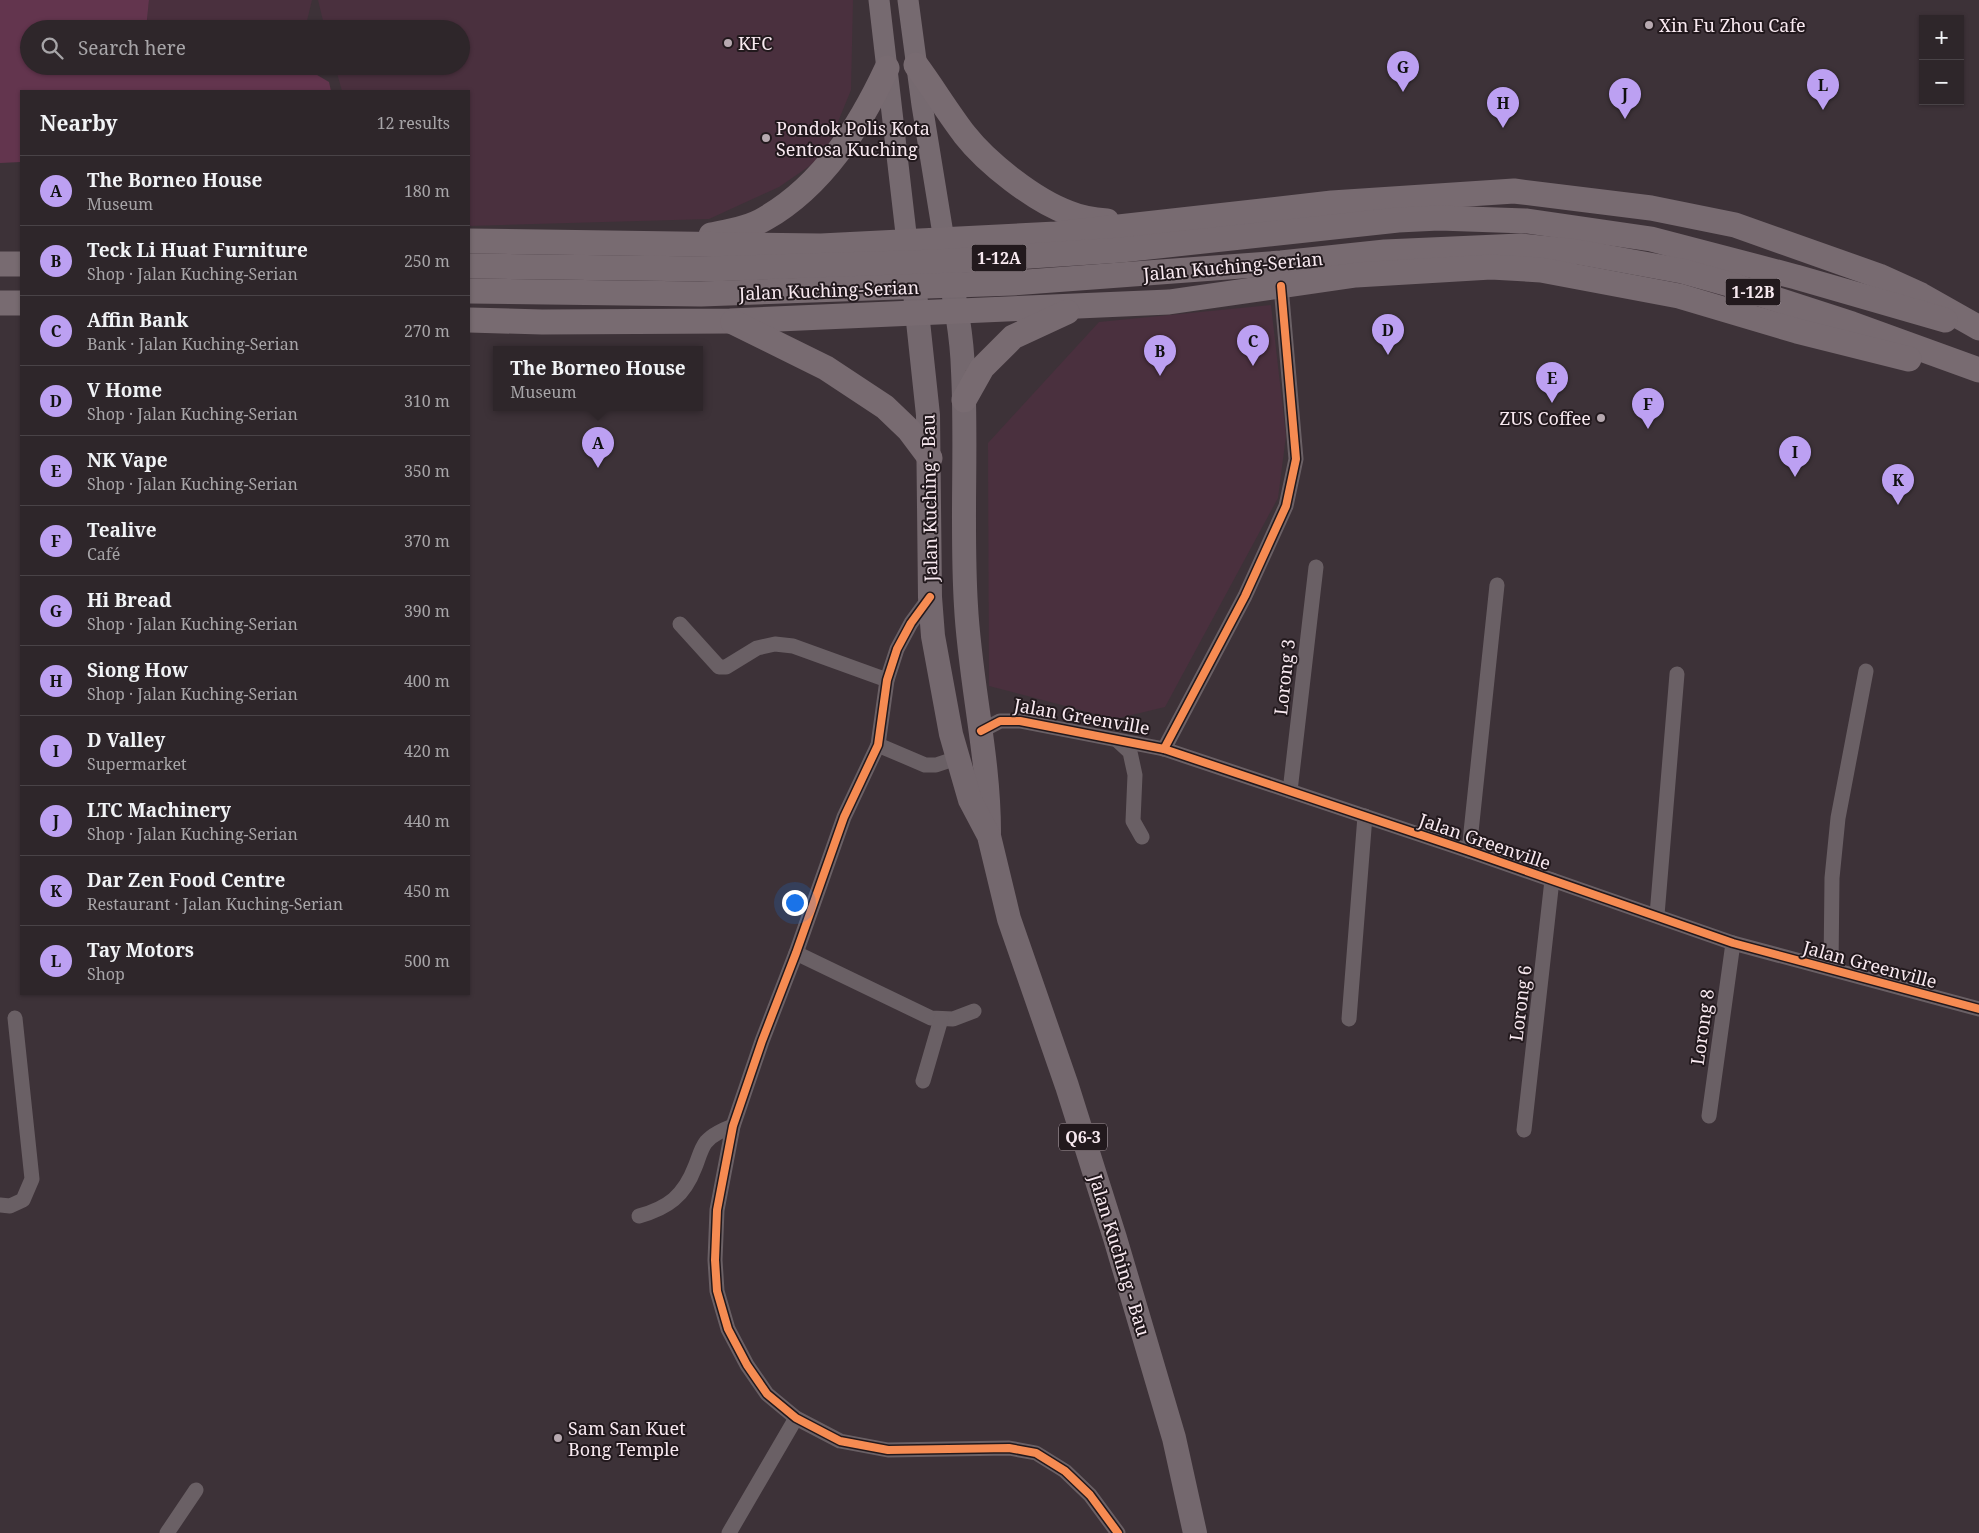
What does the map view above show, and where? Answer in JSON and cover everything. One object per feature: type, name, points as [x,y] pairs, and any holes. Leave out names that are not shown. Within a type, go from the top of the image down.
[{"type":"highway","points":[[916,65],[964,134],[982,154],[1007,176],[1038,197],[1068,213],[1096,220],[1141,225]]},
{"type":"highway","points":[[677,244],[745,227],[765,219],[790,202],[834,160],[874,96],[887,68]]},
{"type":"highway","points":[[470,241],[821,246],[907,242],[1056,234],[1332,203],[1514,190],[1651,208],[1735,225],[1879,276],[1921,294],[1979,329]]},
{"type":"highway","name":"Jalan Kuching-Serian","points":[[470,266],[706,269],[901,263],[1121,250],[1398,220],[1439,218],[1527,221],[1651,239],[1796,277],[1979,329]]},
{"type":"highway","name":"Jalan Kuching-Serian","points":[[470,291],[701,294],[1013,283],[1172,272],[1385,252],[1520,246],[1578,252],[1682,271],[1732,285],[1852,324],[1976,370]]},
{"type":"highway","points":[[0,264],[20,264]]},
{"type":"highway","points":[[470,320],[542,322],[730,321],[1169,302],[1356,275],[1491,267],[1541,270],[1679,296],[1797,331],[1906,359],[1976,370]]},
{"type":"highway","points":[[0,304],[20,303]]},
{"type":"highway","points":[[964,400],[982,368],[1013,337],[1081,306]]},
{"type":"highway","points":[[730,321],[826,368],[886,407],[909,430],[930,458]]},
{"type":"main road","points":[[879,0],[907,242]]},
{"type":"main road","points":[[908,0],[916,65],[944,240]]},
{"type":"main road","name":"Jalan Kuching - Bau","points":[[944,240],[957,311],[963,370],[964,579],[969,645],[989,795],[989,836],[1009,919],[1067,1086],[1151,1354],[1174,1438],[1195,1533]]},
{"type":"main road","name":"Jalan Kuching - Bau","points":[[907,242],[918,313],[928,415],[930,458],[930,598],[935,645],[957,758],[970,800],[989,836]]},
{"type":"street","points":[[1164,749],[1245,596],[1286,506],[1296,459],[1281,286]]},
{"type":"street","name":"Lorong 3","points":[[1290,791],[1316,567]]},
{"type":"street","points":[[1469,850],[1497,585]]},
{"type":"street","points":[[930,598],[911,623],[897,649],[887,680],[878,744],[844,817],[733,1126],[717,1210],[715,1260],[717,1290],[728,1329],[746,1365],[767,1394],[796,1418],[840,1441],[888,1450],[982,1447],[1009,1448],[1036,1453],[1065,1471],[1090,1495],[1118,1533]]},
{"type":"street","points":[[680,624],[719,668],[726,667],[757,648],[775,644],[792,646],[887,680]]},
{"type":"street","points":[[1831,968],[1832,878],[1838,818],[1866,671]]},
{"type":"street","points":[[1656,915],[1677,674]]},
{"type":"street","name":"Jalan Greenville","points":[[981,731],[1000,721],[1020,721],[1164,749],[1469,850],[1733,943],[1979,1009]]},
{"type":"street","points":[[1117,740],[1130,752],[1135,775],[1133,821],[1142,837]]},
{"type":"street","points":[[878,744],[925,765],[936,765],[957,758]]},
{"type":"street","points":[[1348,1019],[1365,816]]},
{"type":"street","name":"Lorong 6","points":[[1524,1130],[1552,880]]},
{"type":"street","name":"Lorong 8","points":[[1709,1116],[1733,943]]},
{"type":"street","points":[[796,953],[931,1018],[953,1019],[974,1011]]},
{"type":"street","points":[[0,1205],[10,1206],[23,1200],[32,1179],[15,1018]]},
{"type":"street","points":[[923,1081],[941,1019]]},
{"type":"street","points":[[638,1216],[655,1212],[678,1197],[689,1182],[704,1143],[714,1134],[733,1126]]},
{"type":"street","points":[[729,1533],[796,1418]]},
{"type":"street","points":[[167,1533],[196,1490]]},
{"type":"shaded area","points":[[0,0],[149,0],[147,20],[20,20],[20,75],[317,75],[329,82],[331,90],[20,90],[20,162],[0,163]]},
{"type":"shaded area","points":[[149,0],[312,0],[307,20],[147,20]]},
{"type":"shaded area","points":[[318,0],[853,0],[851,90],[824,156],[779,187],[709,219],[470,226],[470,90],[342,90],[338,75],[470,75],[470,20],[323,20]]},
{"type":"shaded area","points":[[1271,305],[1286,436],[1278,498],[1165,707],[1115,719],[989,686],[988,443],[1099,322]]},
{"type":"cycle path","points":[[1164,749],[1245,596],[1286,506],[1296,459],[1281,286]]},
{"type":"cycle path","points":[[930,597],[911,623],[897,649],[887,680],[878,745],[844,817],[733,1126],[717,1210],[715,1260],[717,1291],[728,1329],[747,1365],[767,1394],[796,1418],[840,1441],[888,1450],[1009,1448],[1036,1453],[1065,1471],[1090,1495],[1118,1533]]},
{"type":"cycle path","points":[[981,731],[1000,721],[1020,721],[1164,749],[1469,851],[1733,943],[1979,1009]]},
{"type":"place","name":"Xin Fu Zhou Cafe","points":[[1649,25]]},
{"type":"place","name":"KFC","points":[[728,43]]},
{"type":"place","name":"Hi Bread","points":[[1403,92]]},
{"type":"place","name":"Tay Motors","points":[[1823,110]]},
{"type":"place","name":"LTC Machinery","points":[[1625,119]]},
{"type":"place","name":"Siong How","points":[[1503,128]]},
{"type":"place","name":"Pondok Polis Kota Sentosa Kuching","points":[[766,138]]},
{"type":"place","name":"V Home","points":[[1388,355]]},
{"type":"place","name":"Affin Bank","points":[[1253,366]]},
{"type":"place","name":"Teck Li Huat Furniture","points":[[1160,376]]},
{"type":"place","name":"NK Vape","points":[[1552,403]]},
{"type":"place","name":"ZUS Coffee","points":[[1601,418]]},
{"type":"place","name":"Tealive","points":[[1648,429]]},
{"type":"place","name":"The Borneo House","points":[[598,468]]},
{"type":"place","name":"D Valley","points":[[1795,477]]},
{"type":"place","name":"Dar Zen Food Centre","points":[[1898,505]]},
{"type":"place","name":"Sam San Kuet Bong Temple","points":[[558,1438]]}]
